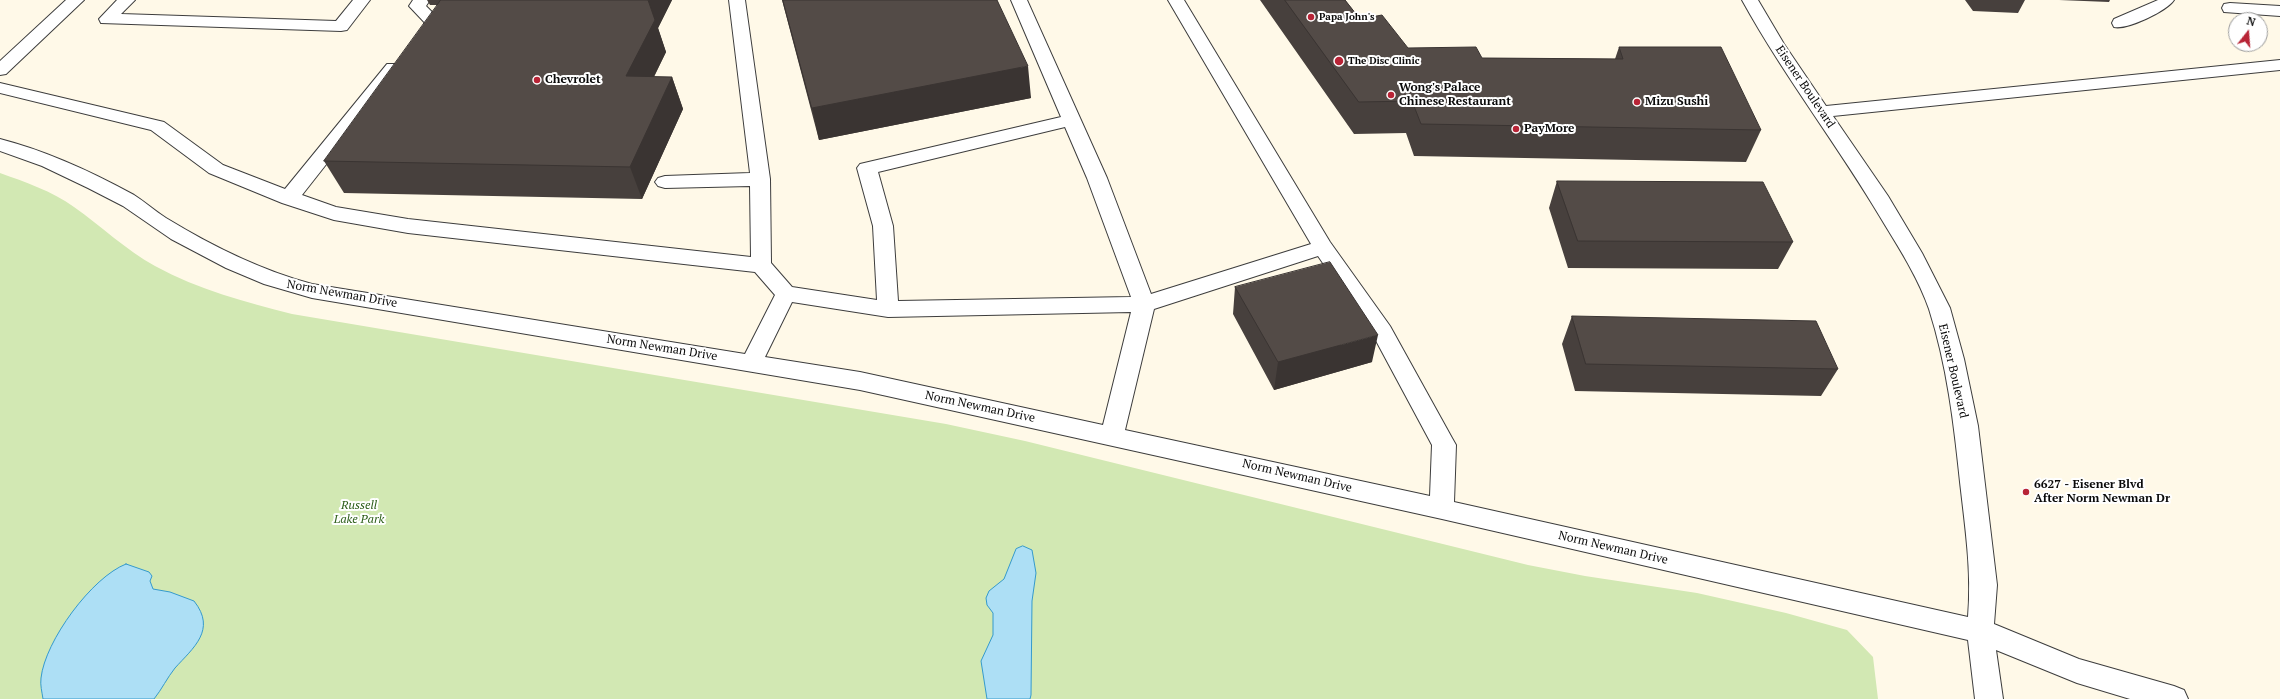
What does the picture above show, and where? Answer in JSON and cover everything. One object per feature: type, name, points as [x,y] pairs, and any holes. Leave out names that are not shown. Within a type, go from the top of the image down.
[{"type":"street","points":[[0,70],[76,0]]},
{"type":"street","points":[[127,0],[107,19],[341,26],[362,0]]},
{"type":"street","points":[[422,0],[417,6],[432,21]]},
{"type":"street","points":[[737,0],[760,179],[760,265]]},
{"type":"street","points":[[1019,0],[1097,178],[1144,304],[1112,435]]},
{"type":"street","points":[[1176,0],[1323,247],[1382,332],[1444,444],[1442,509]]},
{"type":"street","name":"Eisener Boulevard","points":[[1750,0],[1775,44],[1890,215],[1912,253],[1939,308],[1953,360],[1966,426],[1984,585],[1980,631],[1989,699]]},
{"type":"street","points":[[2120,23],[2163,4],[2166,0]]},
{"type":"street","points":[[2230,8],[2280,11]]},
{"type":"street","points":[[288,198],[403,57]]},
{"type":"street","points":[[1822,112],[2280,65]]},
{"type":"street","points":[[0,88],[157,126],[216,169],[288,198],[334,213],[408,226],[760,265],[786,294],[888,309],[1144,304],[1239,272],[1323,247]]},
{"type":"street","points":[[888,309],[884,226],[867,168],[1071,120]]},
{"type":"street","name":"Norm Newman Drive","points":[[0,145],[77,174],[127,200],[158,222],[216,256],[262,277],[286,285],[312,291],[860,381],[1112,435],[1980,631],[2077,671],[2174,699]]},
{"type":"street","points":[[665,182],[760,179]]},
{"type":"street","points":[[751,363],[786,294]]},
{"type":"green space","name":"Russell Lake Park","points":[[0,173],[38,187],[66,201],[144,260],[188,282],[205,289],[257,305],[292,314],[946,424],[1025,441],[1528,565],[1585,576],[1697,593],[1786,613],[1847,630],[1873,657],[1878,699],[0,699]]},
{"type":"water","points":[[1023,546],[1032,550],[1036,573],[1032,601],[1031,695],[1030,699],[987,699],[981,661],[993,635],[993,613],[987,605],[986,598],[989,591],[1004,579],[1016,549]]},
{"type":"water","points":[[126,564],[149,572],[152,576],[150,581],[153,589],[170,592],[194,601],[201,611],[203,621],[203,630],[200,638],[195,646],[175,668],[154,699],[43,699],[41,681],[44,663],[51,646],[61,629],[72,612],[99,582],[113,571]]},
{"type":"building","name":"Chevrolet","points":[[441,0],[648,0],[655,20],[626,76],[672,77],[630,167],[324,161]]},
{"type":"building","points":[[783,0],[997,0],[1028,66],[812,108]]},
{"type":"building","points":[[1285,0],[1345,0],[1360,19],[1382,15],[1408,48],[1476,47],[1482,58],[1623,59],[1619,47],[1721,47],[1761,130],[1421,124],[1412,101],[1359,102]]},
{"type":"building","points":[[1557,181],[1763,182],[1793,242],[1578,241]]},
{"type":"building","points":[[1330,262],[1378,335],[1278,362],[1235,287]]},
{"type":"building","points":[[1572,316],[1816,321],[1838,369],[1586,364]]},
{"type":"place","name":"Papa John's","points":[[1311,17]]},
{"type":"place","name":"The Disc Clinic","points":[[1339,61]]},
{"type":"place","name":"Chevrolet","points":[[537,80]]},
{"type":"place","name":"Wong's Palace Chinese Restaurant","points":[[1391,95]]},
{"type":"place","name":"Mizu Sushi","points":[[1637,102]]},
{"type":"place","name":"PayMore","points":[[1516,129]]},
{"type":"place","name":"6627 - Eisener Blvd After Norm Newman Dr","points":[[2026,492]]}]
